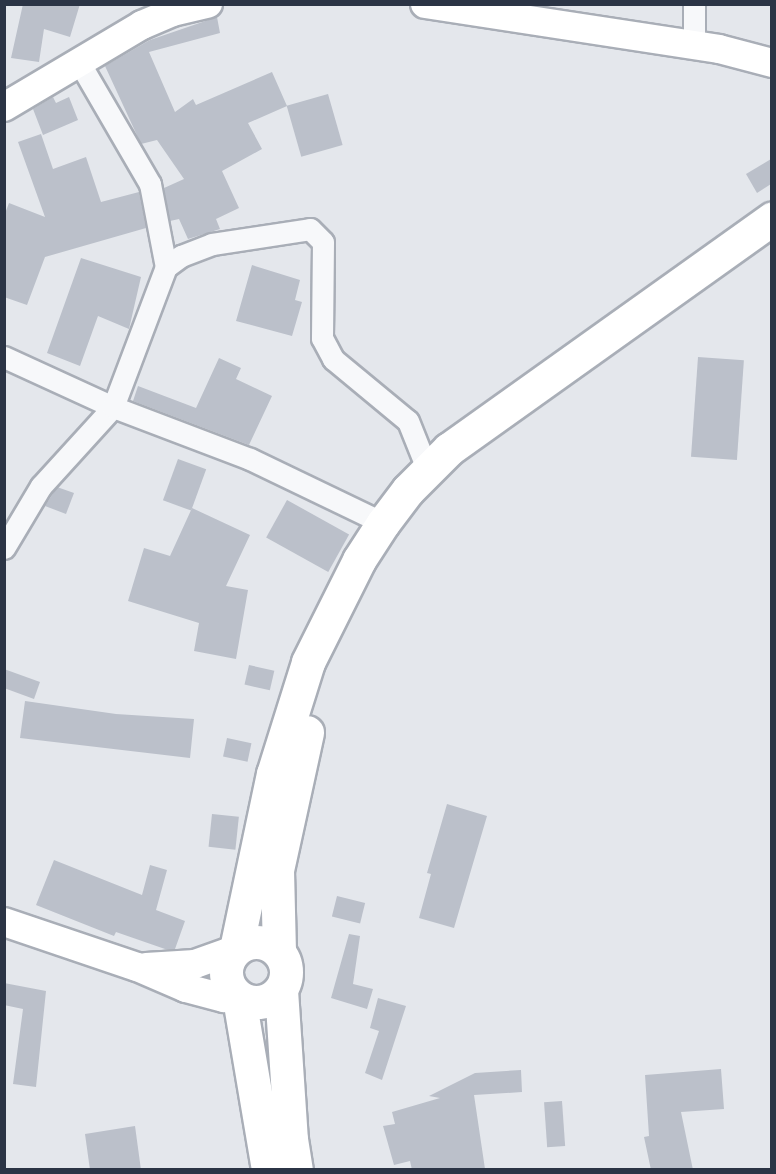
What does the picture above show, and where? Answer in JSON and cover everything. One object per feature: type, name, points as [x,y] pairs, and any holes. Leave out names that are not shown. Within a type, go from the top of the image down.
[{"type":"main road","points":[[268,1170],[237,996],[227,982],[226,968],[235,949],[273,774],[308,662],[359,560],[383,524],[449,449],[771,219]]},
{"type":"main road","points":[[297,1170],[291,1138],[281,990],[286,967],[279,952],[277,870],[309,726],[353,612],[392,546],[431,496],[462,465],[771,246]]},
{"type":"main road","points":[[235,949],[260,942],[279,952]]},
{"type":"main road","points":[[237,996],[266,1001],[281,990]]},
{"type":"street","points":[[4,107],[156,12],[208,4]]},
{"type":"street","points":[[425,4],[539,13],[771,63]]},
{"type":"street","points":[[694,4],[694,45]]},
{"type":"street","points":[[4,548],[41,486],[112,407],[166,267],[150,184],[79,62]]},
{"type":"street","points":[[166,267],[181,256],[212,244],[310,229],[323,242],[322,338],[333,359],[408,421],[428,471]]},
{"type":"street","points":[[4,357],[112,407],[250,459],[383,524]]},
{"type":"street","points":[[4,922],[137,967],[205,994],[224,998],[237,996]]},
{"type":"street","points":[[137,967],[165,968],[195,963],[235,949]]},
{"type":"building","points":[[23,4],[80,4],[70,37],[44,29],[39,62],[11,58]]},
{"type":"building","points":[[217,17],[220,33],[149,52],[175,112],[193,99],[196,105],[272,72],[287,106],[248,123],[262,149],[222,171],[239,208],[216,219],[220,229],[188,239],[179,219],[170,221],[164,188],[184,179],[157,140],[141,144],[105,66],[150,40]]},
{"type":"building","points":[[328,94],[343,145],[301,157],[287,106]]},
{"type":"building","points":[[53,97],[56,103],[69,97],[78,120],[43,135],[33,109]]},
{"type":"building","points":[[41,134],[53,169],[86,157],[101,202],[139,192],[146,228],[45,257],[27,305],[4,297],[4,216],[9,203],[45,217],[18,142]]},
{"type":"building","points":[[771,159],[771,184],[757,193],[746,174]]},
{"type":"building","points":[[81,258],[141,277],[129,329],[98,316],[80,366],[47,353]]},
{"type":"building","points":[[252,265],[300,280],[295,300],[302,302],[292,336],[236,321]]},
{"type":"building","points":[[698,357],[744,360],[737,460],[691,457]]},
{"type":"building","points":[[219,358],[241,368],[236,379],[272,396],[249,445],[133,401],[138,386],[196,408]]},
{"type":"building","points":[[178,459],[206,469],[191,511],[163,500]]},
{"type":"building","points":[[57,487],[74,493],[66,514],[45,506]]},
{"type":"building","points":[[287,500],[349,534],[328,572],[266,538]]},
{"type":"building","points":[[192,508],[250,535],[226,586],[248,590],[236,659],[194,651],[199,623],[128,601],[144,548],[170,556]]},
{"type":"building","points":[[249,665],[274,671],[270,690],[245,684]]},
{"type":"building","points":[[4,669],[40,682],[34,699],[4,688]]},
{"type":"building","points":[[25,701],[116,714],[194,719],[190,758],[20,738]]},
{"type":"building","points":[[227,738],[251,743],[248,762],[223,757]]},
{"type":"building","points":[[447,804],[487,816],[454,928],[419,918],[431,874],[427,873]]},
{"type":"building","points":[[212,814],[239,817],[235,850],[209,847]]},
{"type":"building","points":[[54,860],[142,895],[150,865],[167,870],[156,910],[185,921],[175,949],[165,949],[116,932],[114,936],[36,905]]},
{"type":"building","points":[[337,896],[365,903],[360,923],[332,916]]},
{"type":"building","points":[[349,934],[360,936],[353,984],[373,989],[367,1009],[331,998]]},
{"type":"building","points":[[4,983],[46,991],[36,1087],[13,1084],[23,1009],[4,1005]]},
{"type":"building","points":[[378,998],[406,1006],[382,1080],[365,1073],[379,1031],[370,1028]]},
{"type":"building","points":[[721,1069],[724,1109],[681,1112],[693,1170],[651,1170],[644,1137],[649,1136],[645,1075]]},
{"type":"building","points":[[521,1070],[522,1092],[474,1095],[485,1169],[412,1170],[410,1161],[394,1165],[383,1126],[395,1124],[392,1112],[440,1098],[429,1096],[475,1073]]},
{"type":"building","points":[[562,1101],[565,1146],[547,1147],[544,1102]]},
{"type":"building","points":[[135,1126],[141,1170],[90,1170],[85,1134]]}]
